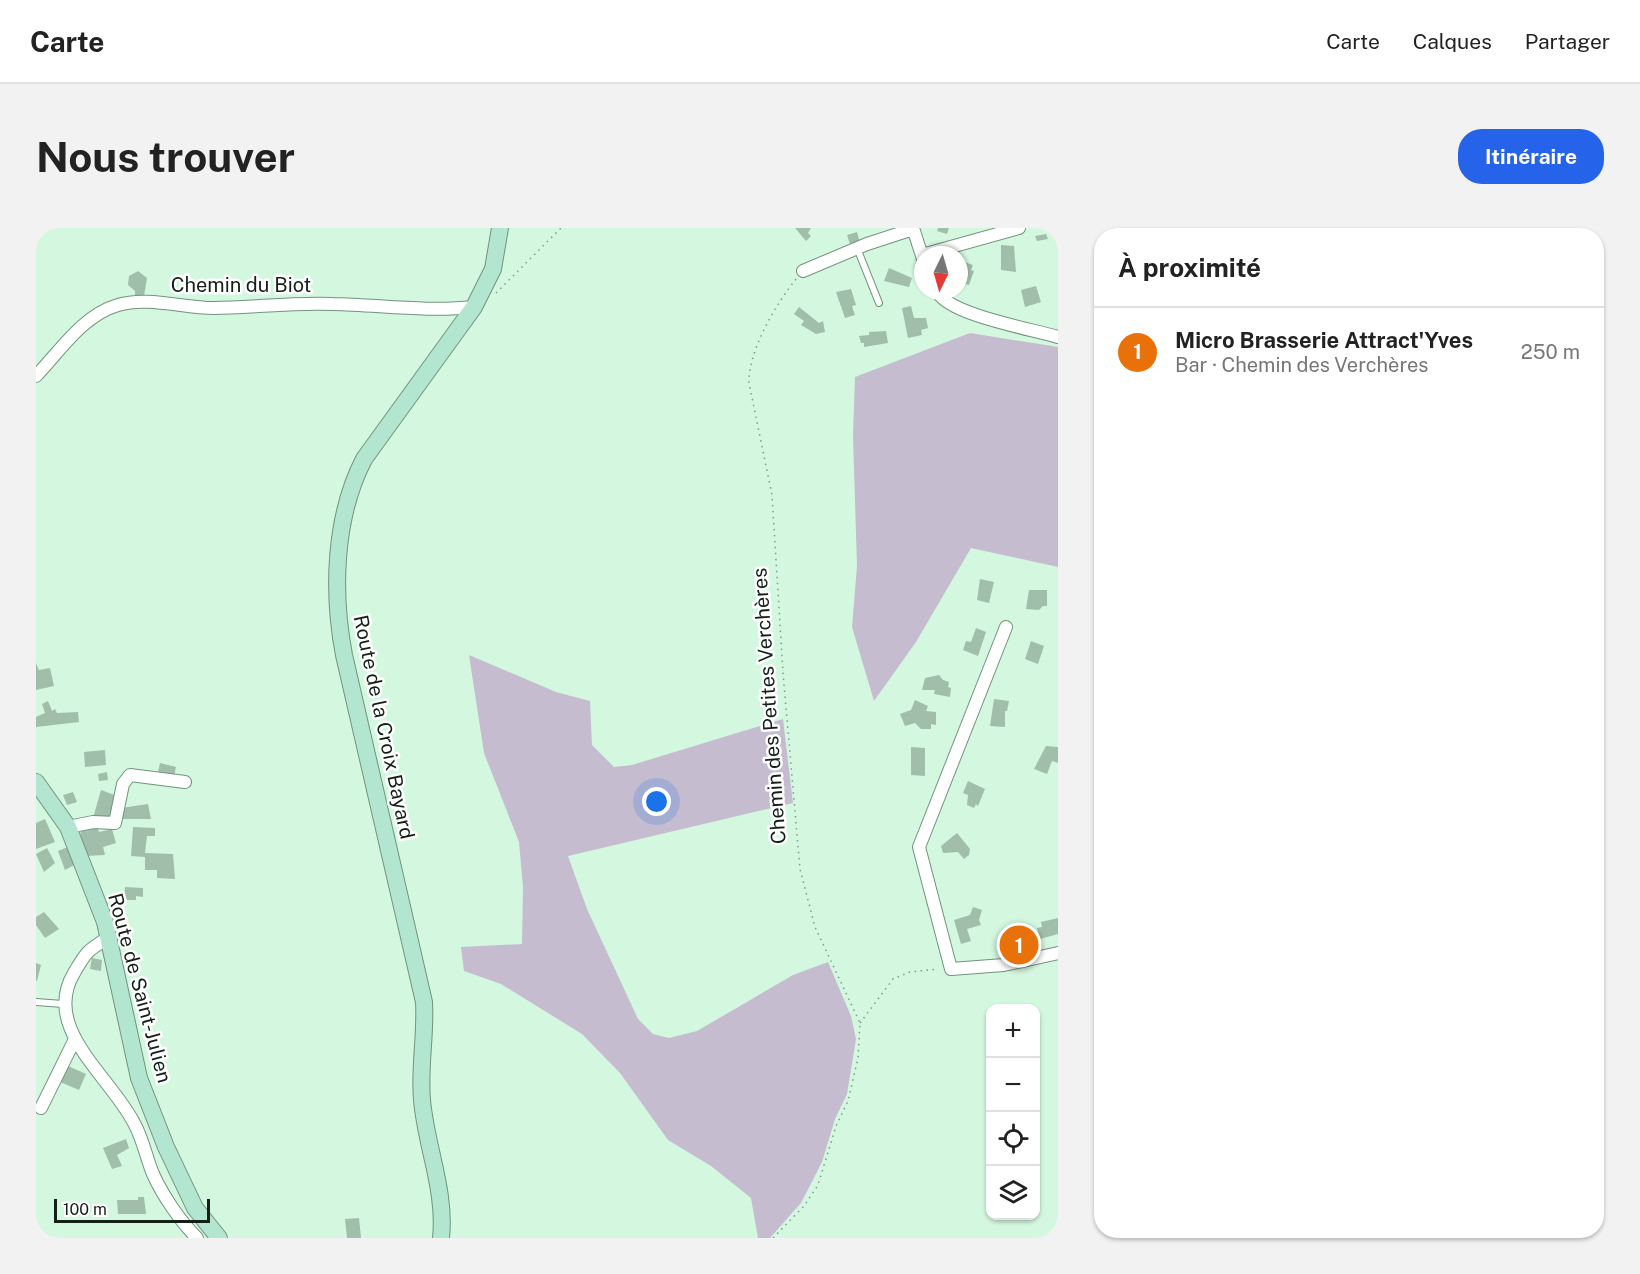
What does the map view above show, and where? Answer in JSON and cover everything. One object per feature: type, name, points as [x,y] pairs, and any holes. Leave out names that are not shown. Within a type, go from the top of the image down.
[{"type":"main road","name":"Route de la Croix Bayard","points":[[441,1238],[440,1185],[422,1099],[424,1002],[344,655],[336,603],[345,516],[356,475],[364,459],[474,307],[493,268],[500,228]]},
{"type":"main road","name":"Route de Saint-Julien","points":[[37,780],[68,827],[108,938],[139,1078],[166,1147],[195,1208],[219,1238]]},
{"type":"street","points":[[959,246],[1019,228]]},
{"type":"street","points":[[803,271],[857,248],[913,229],[918,246]]},
{"type":"street","points":[[945,300],[968,314],[1058,337]]},
{"type":"street","name":"Chemin du Biot","points":[[36,376],[86,322],[118,304],[138,302],[214,308],[285,303],[334,304],[439,311],[474,307]]},
{"type":"street","points":[[1006,627],[919,847],[951,969],[1004,964],[1058,953]]},
{"type":"street","points":[[68,827],[93,822],[115,823],[123,784],[129,776],[185,782]]},
{"type":"street","points":[[108,938],[88,949],[71,978],[63,1004],[69,1030],[119,1096],[136,1125],[154,1176],[197,1238]]},
{"type":"street","points":[[41,1108],[75,1039]]},
{"type":"lane","points":[[857,248],[879,303]]},
{"type":"lane","points":[[36,1002],[63,1004]]},
{"type":"path","points":[[492,296],[501,290],[561,228]]},
{"type":"path","name":"Chemin des Petites Verchères","points":[[773,1238],[804,1206],[818,1185],[836,1126],[848,1101],[858,1058],[860,1023],[815,927],[800,869],[783,673],[772,495],[749,383],[748,369],[755,350],[794,281],[803,271]]},
{"type":"path","points":[[860,1023],[866,1018],[886,985],[899,975],[951,969]]},
{"type":"shaded area","points":[[970,333],[1058,347],[1058,567],[971,548],[916,642],[874,701],[852,627],[857,566],[853,435],[855,377]]},
{"type":"shaded area","points":[[469,655],[556,692],[590,701],[592,745],[614,767],[632,765],[783,719],[793,803],[568,856],[587,909],[638,1019],[653,1034],[669,1038],[697,1031],[793,975],[828,962],[851,1016],[856,1039],[847,1094],[835,1119],[822,1162],[801,1203],[770,1238],[758,1238],[751,1198],[711,1166],[668,1140],[620,1073],[582,1034],[501,984],[464,971],[461,947],[522,944],[523,887],[519,842],[484,753]]},
{"type":"building","points":[[795,228],[811,228],[808,233],[811,236],[806,241]]},
{"type":"building","points":[[938,228],[949,228],[947,234],[937,231]]},
{"type":"building","points":[[857,232],[860,243],[851,247],[847,235]]},
{"type":"building","points":[[1046,234],[1048,239],[1037,241],[1035,236]]},
{"type":"building","points":[[1001,245],[1014,246],[1016,272],[1001,270]]},
{"type":"building","points":[[968,263],[973,265],[971,270],[974,271],[969,285]]},
{"type":"building","points":[[889,268],[912,278],[909,287],[884,281]]},
{"type":"building","points":[[138,271],[147,278],[144,296],[135,296],[135,291],[128,285],[129,276]]},
{"type":"building","points":[[1036,286],[1041,302],[1025,307],[1021,290]]},
{"type":"building","points":[[851,289],[856,305],[852,306],[855,315],[845,318],[836,292]]},
{"type":"building","points":[[911,306],[914,318],[926,318],[928,328],[921,330],[922,335],[908,338],[902,308]]},
{"type":"building","points":[[799,307],[819,323],[823,321],[825,332],[816,334],[801,325],[804,321],[794,314]]},
{"type":"building","points":[[886,331],[888,343],[864,347],[864,343],[861,343],[859,336],[869,335],[869,332]]},
{"type":"building","points":[[980,579],[994,582],[989,603],[977,600]]},
{"type":"building","points":[[1029,590],[1047,590],[1047,606],[1039,610],[1026,609]]},
{"type":"building","points":[[976,628],[986,632],[978,656],[963,650],[966,641],[971,642]]},
{"type":"building","points":[[1031,641],[1044,646],[1038,664],[1025,659]]},
{"type":"building","points":[[36,663],[39,670],[50,668],[54,686],[36,690]]},
{"type":"building","points":[[939,675],[943,680],[949,682],[950,697],[934,694],[935,690],[922,690],[925,678]]},
{"type":"building","points":[[994,699],[1009,701],[1007,711],[1005,711],[1005,727],[990,726]]},
{"type":"building","points":[[915,700],[928,706],[926,711],[936,712],[936,725],[931,724],[931,729],[921,729],[915,723],[905,726],[900,714],[911,710]]},
{"type":"building","points":[[48,701],[52,711],[55,709],[57,713],[78,712],[79,722],[36,727],[36,717],[45,713],[42,704]]},
{"type":"building","points":[[1046,746],[1058,747],[1058,763],[1052,761],[1047,774],[1034,769]]},
{"type":"building","points":[[911,747],[925,748],[925,776],[911,775]]},
{"type":"building","points":[[105,750],[106,765],[85,767],[84,752]]},
{"type":"building","points":[[160,763],[176,767],[174,776],[158,772]]},
{"type":"building","points":[[107,772],[108,780],[99,781],[98,774]]},
{"type":"building","points":[[968,781],[985,789],[978,806],[976,804],[974,808],[967,805],[968,795],[963,793]]},
{"type":"building","points":[[101,790],[117,796],[110,819],[93,818]]},
{"type":"building","points":[[73,792],[77,802],[67,805],[63,795]]},
{"type":"building","points":[[148,804],[151,819],[120,819],[121,808]]},
{"type":"building","points":[[45,819],[55,842],[36,849],[36,823]]},
{"type":"building","points":[[97,826],[99,832],[112,829],[116,843],[103,847],[105,855],[84,856],[80,829]]},
{"type":"building","points":[[133,827],[155,828],[155,836],[147,836],[145,853],[173,854],[175,879],[157,878],[157,870],[145,870],[145,857],[131,856]]},
{"type":"building","points":[[957,833],[970,849],[969,855],[964,859],[958,852],[943,853],[941,846]]},
{"type":"building","points":[[70,846],[76,864],[65,870],[58,851]]},
{"type":"building","points":[[47,848],[55,863],[44,872],[36,854]]},
{"type":"building","points":[[125,887],[143,888],[143,897],[136,896],[136,900],[124,900]]},
{"type":"building","points":[[973,907],[982,910],[979,920],[981,925],[967,929],[971,941],[961,944],[954,920],[970,915]]},
{"type":"building","points":[[44,912],[59,929],[45,938],[36,925],[36,917]]},
{"type":"building","points":[[1058,918],[1058,934],[1040,939],[1037,928],[1042,927],[1041,922]]},
{"type":"building","points":[[1021,930],[1023,946],[1005,949],[1002,933]]},
{"type":"building","points":[[92,958],[102,960],[101,971],[90,969]]},
{"type":"building","points":[[36,963],[41,965],[37,981],[36,981]]},
{"type":"building","points":[[68,1066],[86,1074],[79,1090],[60,1082]]},
{"type":"building","points":[[126,1139],[129,1148],[117,1155],[122,1166],[112,1169],[103,1148]]},
{"type":"building","points":[[138,1197],[144,1197],[146,1214],[118,1214],[117,1200],[138,1200]]},
{"type":"building","points":[[359,1218],[361,1238],[347,1238],[345,1219]]},
{"type":"place","name":"Micro Brasserie Attract'Yves","points":[[1019,945]]}]
